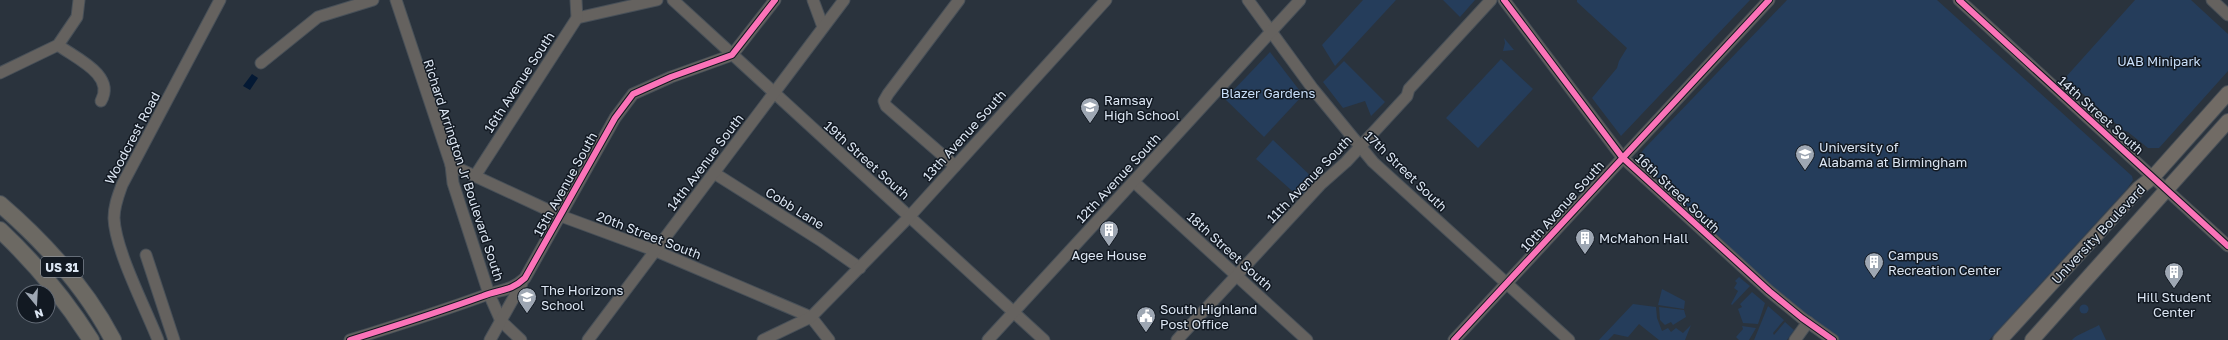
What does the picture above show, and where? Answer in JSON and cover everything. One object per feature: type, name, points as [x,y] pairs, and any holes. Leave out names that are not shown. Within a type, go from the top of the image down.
[{"type":"highway","name":"US 31","points":[[0,204],[40,241],[83,292],[113,340]]},
{"type":"highway","name":"US 31","points":[[0,230],[26,255],[69,306],[91,340]]},
{"type":"main road","name":"University Boulevard","points":[[2000,340],[2139,188],[2153,177],[2228,93]]},
{"type":"main road","name":"University Boulevard","points":[[2032,340],[2154,206],[2166,189],[2228,121]]},
{"type":"street","points":[[0,74],[58,45],[77,17],[79,0]]},
{"type":"street","name":"Woodcrest Road","points":[[158,340],[120,249],[114,218],[116,201],[122,185],[220,0]]},
{"type":"street","points":[[261,63],[318,17],[373,0]]},
{"type":"street","name":"Richard Arrington Jr Boulevard South","points":[[396,0],[451,165],[453,183],[489,294],[501,321],[521,340]]},
{"type":"street","points":[[576,0],[577,18],[657,0]]},
{"type":"street","name":"19th Street South","points":[[672,0],[1044,340]]},
{"type":"street","points":[[732,55],[775,0]]},
{"type":"street","points":[[813,0],[823,27]]},
{"type":"street","name":"14th Avenue South","points":[[588,340],[844,0]]},
{"type":"street","points":[[955,166],[886,106],[884,101],[959,0]]},
{"type":"street","name":"13th Avenue South","points":[[763,340],[811,317],[909,217],[1106,0]]},
{"type":"street","name":"17th Street South","points":[[1248,0],[1359,146],[1379,167],[1569,340]]},
{"type":"street","name":"12th Avenue South","points":[[988,340],[1300,0]]},
{"type":"street","name":"11th Avenue South","points":[[1177,340],[1320,185],[1407,96],[1409,89],[1491,0]]},
{"type":"street","name":"16th Street South","points":[[1504,0],[1622,157],[1769,291],[1833,340]]},
{"type":"street","name":"10th Avenue South","points":[[1454,340],[1769,0]]},
{"type":"street","name":"14th Street South","points":[[1959,0],[2228,246]]},
{"type":"street","points":[[2212,0],[2228,15]]},
{"type":"street","name":"16th Avenue South","points":[[475,176],[577,18]]},
{"type":"street","points":[[58,45],[98,74],[104,83],[106,93],[101,101]]},
{"type":"street","name":"15th Avenue South","points":[[350,340],[422,318],[489,294],[503,292],[516,287],[525,278],[615,118],[633,94],[671,77],[732,55]]},
{"type":"street","name":"20th Street South","points":[[451,165],[561,216],[656,251],[811,317],[829,340]]},
{"type":"street","name":"Cobb Lane","points":[[714,174],[820,240],[860,268]]},
{"type":"street","name":"18th Street South","points":[[1134,182],[1308,340]]},
{"type":"street","points":[[146,255],[174,340]]},
{"type":"street","points":[[490,340],[525,278]]},
{"type":"street","points":[[1795,340],[1808,322]]},
{"type":"green space","points":[[1363,0],[1396,0],[1335,66],[1322,45]]},
{"type":"green space","points":[[1443,0],[1475,0],[1460,17]]},
{"type":"green space","points":[[1577,0],[1750,0],[1621,136],[1592,98],[1617,68],[1619,61],[1627,48],[1577,2]]},
{"type":"green space","points":[[1787,0],[1937,0],[2132,176],[2133,180],[2127,189],[1989,340],[1840,340],[1783,298],[1640,161],[1640,155],[1644,149]]},
{"type":"green space","name":"UAB Minipark","points":[[2135,0],[2191,0],[2228,34],[2228,71],[2159,148],[2148,148],[2128,132],[2123,130],[2065,78]]},
{"type":"green space","points":[[1504,38],[1514,50],[1503,51],[1505,43]]},
{"type":"green space","name":"Blazer Gardens","points":[[1270,52],[1303,95],[1264,137],[1225,99]]},
{"type":"green space","points":[[1501,59],[1533,89],[1478,148],[1446,118]]},
{"type":"green space","points":[[1344,61],[1385,102],[1371,116],[1365,101],[1343,108],[1323,82]]},
{"type":"green space","points":[[1273,140],[1315,180],[1299,197],[1256,159]]},
{"type":"green space","points":[[1739,277],[1750,286],[1732,305],[1731,304],[1738,291],[1734,288],[1737,283],[1735,281]]},
{"type":"green space","points":[[1662,289],[1685,301],[1684,309],[1658,305]]},
{"type":"green space","points":[[1752,292],[1765,303],[1758,324],[1743,323],[1738,309],[1742,307],[1740,304]]},
{"type":"green space","points":[[1633,304],[1656,307],[1657,318],[1662,331],[1668,328],[1671,332],[1676,328],[1683,333],[1691,325],[1685,340],[1659,340],[1639,324],[1628,337],[1614,334],[1608,340],[1599,340]]},
{"type":"green space","points":[[2084,304],[2089,309],[2084,314],[2079,309]]},
{"type":"green space","points":[[1768,306],[1784,320],[1773,333],[1774,335],[1785,322],[1794,330],[1787,340],[1754,340]]},
{"type":"green space","points":[[1659,307],[1684,310],[1686,317],[1673,325],[1671,322],[1665,325],[1660,320]]},
{"type":"green space","points":[[2099,325],[2106,340],[2072,340],[2077,336]]},
{"type":"green space","points":[[1742,326],[1756,328],[1749,340],[1739,340],[1736,337],[1743,329]]},
{"type":"shaded area","points":[[252,74],[258,78],[250,90],[243,86]]},
{"type":"cycle path","points":[[350,340],[510,288],[520,283],[525,278],[615,118],[633,94],[671,77],[732,55],[775,0]]},
{"type":"cycle path","points":[[1504,0],[1622,157],[1769,291],[1802,318],[1833,340]]},
{"type":"cycle path","points":[[1454,340],[1769,0]]},
{"type":"cycle path","points":[[1959,0],[2228,246]]},
{"type":"place","name":"Ramsay High School","points":[[1090,124]]},
{"type":"place","name":"University of Alabama at Birmingham","points":[[1805,171]]},
{"type":"place","name":"Agee House","points":[[1109,247]]},
{"type":"place","name":"McMahon Hall","points":[[1585,255]]},
{"type":"place","name":"Campus Recreation Center","points":[[1874,279]]},
{"type":"place","name":"Hill Student Center","points":[[2174,289]]},
{"type":"place","name":"The Horizons School","points":[[527,314]]},
{"type":"place","name":"South Highland Post Office","points":[[1146,333]]}]
